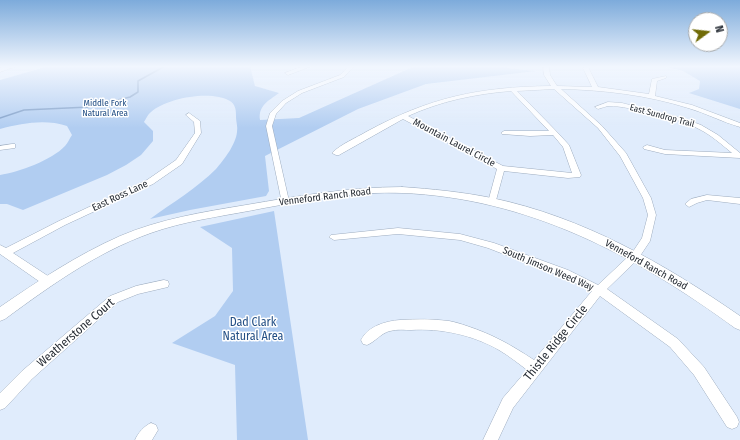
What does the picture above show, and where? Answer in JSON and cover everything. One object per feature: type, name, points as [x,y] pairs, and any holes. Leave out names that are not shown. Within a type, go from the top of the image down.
[{"type":"street","points":[[285,201],[269,126],[273,113],[284,102],[300,92],[314,87]]},
{"type":"street","points":[[336,153],[380,126],[402,116],[450,99],[476,93],[512,89],[555,87],[595,88],[629,92],[700,109],[740,125]]},
{"type":"street","name":"Thistle Ridge Circle","points":[[490,440],[508,403],[535,368],[599,290],[635,256],[646,239],[652,215],[647,198],[623,155],[600,127],[555,87]]},
{"type":"street","points":[[652,97],[653,87]]},
{"type":"street","points":[[512,89],[555,133]]},
{"type":"street","name":"East Sundrop Trail","points":[[598,107],[608,104],[622,105],[683,120],[699,126],[716,136],[740,156]]},
{"type":"street","name":"East Ross Lane","points":[[3,250],[150,182],[179,162],[198,133],[197,121],[189,115]]},
{"type":"street","name":"Mountain Laurel Circle","points":[[402,116],[501,168],[568,176],[577,175],[566,147],[555,133]]},
{"type":"street","points":[[504,133],[555,133]]},
{"type":"street","points":[[0,148],[12,146]]},
{"type":"street","points":[[647,147],[666,152],[740,156]]},
{"type":"street","points":[[492,202],[501,168]]},
{"type":"street","name":"Venneford Ranch Road","points":[[0,315],[47,281],[104,248],[148,230],[181,221],[285,201],[343,193],[403,190],[459,195],[492,202],[558,222],[590,234],[635,256],[673,278],[740,324]]},
{"type":"street","points":[[689,204],[694,200],[706,198],[740,201]]},
{"type":"street","name":"South Jimson Weed Way","points":[[334,238],[398,232],[460,237],[490,244],[529,259],[599,290],[674,343],[699,370],[732,422]]},
{"type":"street","points":[[3,250],[47,281]]},
{"type":"street","name":"Weatherstone Court","points":[[0,403],[27,375],[114,298],[136,290],[164,284]]},
{"type":"street","points":[[367,340],[375,332],[388,326],[420,324],[450,326],[478,334],[503,346],[535,368]]},
{"type":"green space","name":"Middle Fork Natural Area","points":[[0,87],[257,87],[279,93],[262,107],[260,120],[299,118],[369,87],[419,87],[358,109],[265,156],[269,191],[266,196],[150,219],[201,183],[226,157],[232,147],[237,132],[236,110],[235,106],[230,101],[212,96],[189,97],[178,99],[158,107],[148,115],[144,122],[153,131],[153,141],[141,155],[107,175],[23,210],[7,204],[0,204],[0,175],[44,161],[65,146],[72,135],[67,126],[42,122],[0,129]]},
{"type":"green space","points":[[699,87],[740,87],[740,109],[689,93],[699,89]]},
{"type":"green space","name":"Dad Clark Natural Area","points":[[274,211],[308,440],[237,440],[235,365],[172,343],[215,316],[233,291],[232,248],[200,227]]},
{"type":"waterway","points":[[0,118],[24,110],[89,107],[130,97],[138,92],[138,87]]}]
